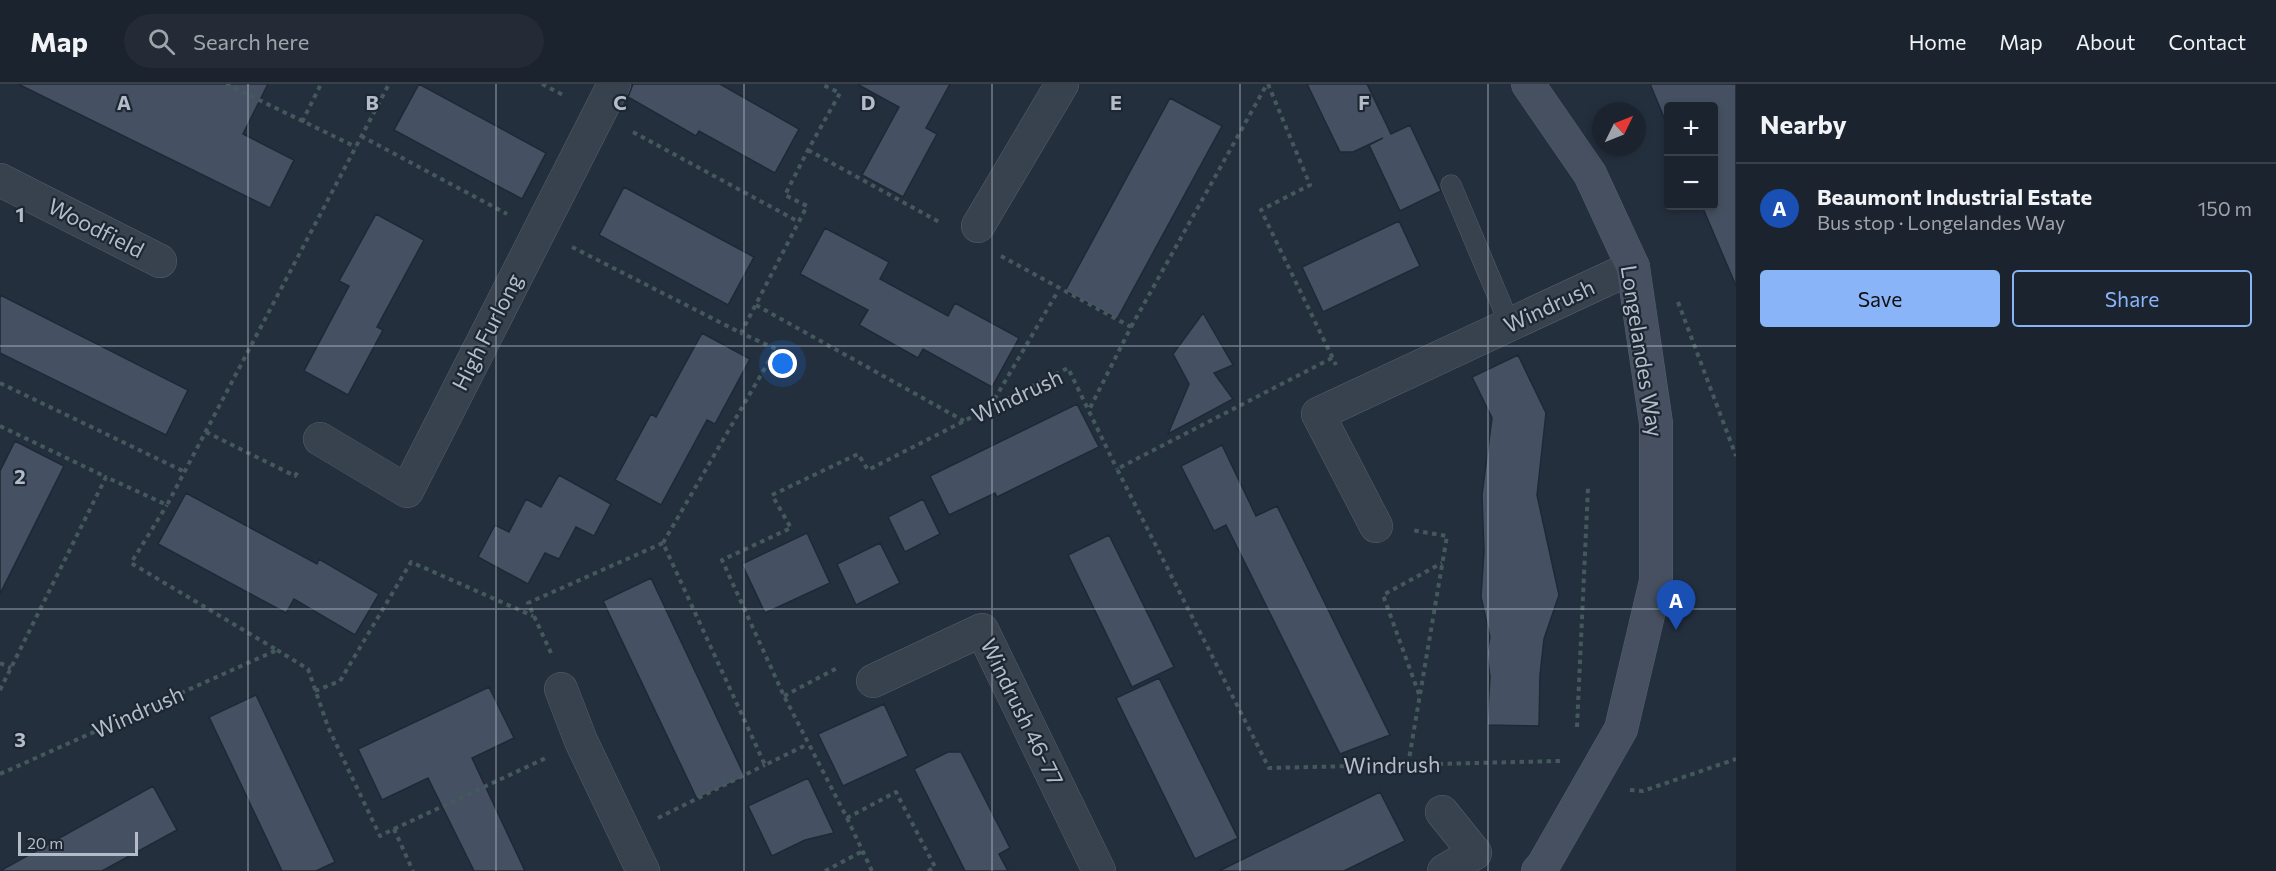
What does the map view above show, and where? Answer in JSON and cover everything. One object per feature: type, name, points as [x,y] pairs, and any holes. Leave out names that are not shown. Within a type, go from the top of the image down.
[{"type":"street","name":"High Furlong","points":[[320,439],[407,491],[614,84]]},
{"type":"street","points":[[973,232],[1062,84]]},
{"type":"street","name":"Longelandes Way","points":[[1528,84],[1590,174],[1633,267],[1656,423],[1656,581],[1621,729],[1538,871]]},
{"type":"street","name":"Woodfield","points":[[0,180],[160,261]]},
{"type":"street","name":"Windrush","points":[[1376,525],[1318,414],[1633,267]]},
{"type":"street","name":"Windrush 46-77","points":[[873,681],[982,630],[1099,871]]},
{"type":"street","points":[[561,689],[569,734],[635,871]]},
{"type":"street","points":[[569,734],[643,871]]},
{"type":"street","points":[[1442,812],[1475,852],[1444,871]]},
{"type":"lane","points":[[1451,184],[1510,325]]},
{"type":"path","points":[[225,84],[356,147]]},
{"type":"path","points":[[302,122],[321,84]]},
{"type":"path","points":[[388,84],[185,472],[131,563],[308,669],[328,727],[380,836],[569,734]]},
{"type":"path","points":[[741,333],[807,207],[785,195],[840,93],[821,84]]},
{"type":"path","points":[[1089,411],[1131,327],[1267,84]]},
{"type":"path","points":[[1267,84],[1310,185],[1261,210],[1352,399]]},
{"type":"path","points":[[599,114],[799,222]]},
{"type":"path","points":[[361,136],[539,231],[776,349],[663,543],[528,603],[553,656]]},
{"type":"path","points":[[808,150],[973,232],[1131,327]]},
{"type":"path","points":[[990,408],[1058,291]]},
{"type":"path","points":[[1674,292],[1736,456]]},
{"type":"path","points":[[756,305],[964,421]]},
{"type":"path","points":[[1117,469],[1332,358]]},
{"type":"path","name":"Windrush","points":[[808,744],[722,560],[791,528],[772,495],[858,454],[868,470],[1068,368],[1269,768],[1565,761]]},
{"type":"path","points":[[0,383],[185,472]]},
{"type":"path","points":[[0,426],[167,505]]},
{"type":"path","points":[[206,432],[295,476],[320,439]]},
{"type":"path","points":[[0,690],[106,477]]},
{"type":"path","points":[[1577,737],[1587,488]]},
{"type":"path","points":[[1376,525],[1447,536],[1408,765]]},
{"type":"path","points":[[663,543],[765,765]]},
{"type":"path","points":[[315,691],[340,681],[411,562],[534,616]]},
{"type":"path","points":[[1420,697],[1383,596],[1443,562]]},
{"type":"path","name":"Windrush","points":[[0,774],[277,650]]},
{"type":"path","points":[[0,663],[11,668]]},
{"type":"path","points":[[625,834],[808,744],[872,871],[862,851],[847,818]]},
{"type":"path","points":[[1587,788],[1643,791],[1736,759]]},
{"type":"path","points":[[847,818],[896,792],[935,867],[928,871]]},
{"type":"path","points":[[394,829],[413,871]]},
{"type":"path","points":[[825,871],[862,851]]},
{"type":"building","points":[[18,84],[268,84],[243,134],[294,160],[270,208]]},
{"type":"building","points":[[419,84],[546,153],[522,199],[394,130]]},
{"type":"building","points":[[633,84],[720,84],[799,129],[775,173],[699,131],[696,136],[628,97]]},
{"type":"building","points":[[857,84],[950,84],[926,128],[937,134],[903,197],[862,175],[899,107]]},
{"type":"building","points":[[1307,84],[1367,84],[1391,134],[1410,125],[1441,191],[1400,211],[1369,145],[1383,138],[1353,152],[1340,152]]},
{"type":"building","points":[[1650,84],[1736,84],[1736,286],[1704,210],[1718,210],[1718,102],[1664,102],[1664,117]]},
{"type":"building","points":[[1170,98],[1222,126],[1117,319],[1065,291]]},
{"type":"building","points":[[624,187],[754,257],[728,305],[599,235]]},
{"type":"building","points":[[376,214],[424,240],[377,327],[383,330],[348,395],[304,371],[349,286],[339,281]]},
{"type":"building","points":[[1399,221],[1420,266],[1323,312],[1302,267]]},
{"type":"building","points":[[825,228],[889,262],[880,279],[948,316],[955,303],[1019,338],[992,387],[923,349],[918,358],[859,325],[868,310],[800,274]]},
{"type":"building","points":[[0,295],[188,390],[166,435],[0,353]]},
{"type":"building","points":[[1203,313],[1233,365],[1214,373],[1233,399],[1168,434],[1189,384],[1173,354]]},
{"type":"building","points":[[702,333],[750,359],[715,424],[707,420],[661,505],[615,480],[651,414],[656,417]]},
{"type":"building","points":[[1518,355],[1546,413],[1537,495],[1559,595],[1544,639],[1540,675],[1539,726],[1487,725],[1490,677],[1487,652],[1490,637],[1481,597],[1484,551],[1482,495],[1492,418],[1472,377]]},
{"type":"building","points":[[1077,404],[1099,447],[997,497],[995,493],[949,515],[930,476]]},
{"type":"building","points":[[15,441],[64,466],[0,594],[0,471]]},
{"type":"building","points":[[1222,445],[1256,516],[1277,506],[1390,735],[1340,754],[1226,525],[1214,531],[1181,466]]},
{"type":"building","points":[[559,475],[611,504],[594,536],[576,527],[559,559],[545,553],[528,584],[478,557],[495,525],[509,532],[526,499],[541,507]]},
{"type":"building","points":[[186,493],[317,564],[319,559],[379,594],[355,635],[294,599],[286,613],[158,544]]},
{"type":"building","points":[[923,499],[940,534],[905,552],[888,517]]},
{"type":"building","points":[[807,533],[830,583],[765,613],[742,564]]},
{"type":"building","points":[[1109,535],[1174,667],[1132,687],[1068,555]]},
{"type":"building","points":[[880,543],[900,583],[856,605],[837,564]]},
{"type":"building","points":[[651,578],[745,777],[697,799],[603,601]]},
{"type":"building","points":[[1159,678],[1238,838],[1195,859],[1116,698]]},
{"type":"building","points":[[489,687],[514,738],[472,758],[525,871],[474,871],[428,778],[382,800],[358,749]]},
{"type":"building","points":[[256,695],[335,862],[316,871],[282,871],[209,717]]},
{"type":"building","points":[[884,704],[908,756],[843,786],[818,734]]},
{"type":"building","points":[[948,752],[961,752],[1010,848],[999,854],[1008,871],[965,871],[914,769]]},
{"type":"building","points":[[808,778],[834,833],[805,840],[772,856],[748,806]]},
{"type":"building","points":[[153,786],[177,830],[102,871],[0,871]]},
{"type":"building","points":[[1380,792],[1405,841],[1344,871],[1219,871]]},
{"type":"place","name":"Beaumont Industrial Estate","points":[[1676,630]]}]
